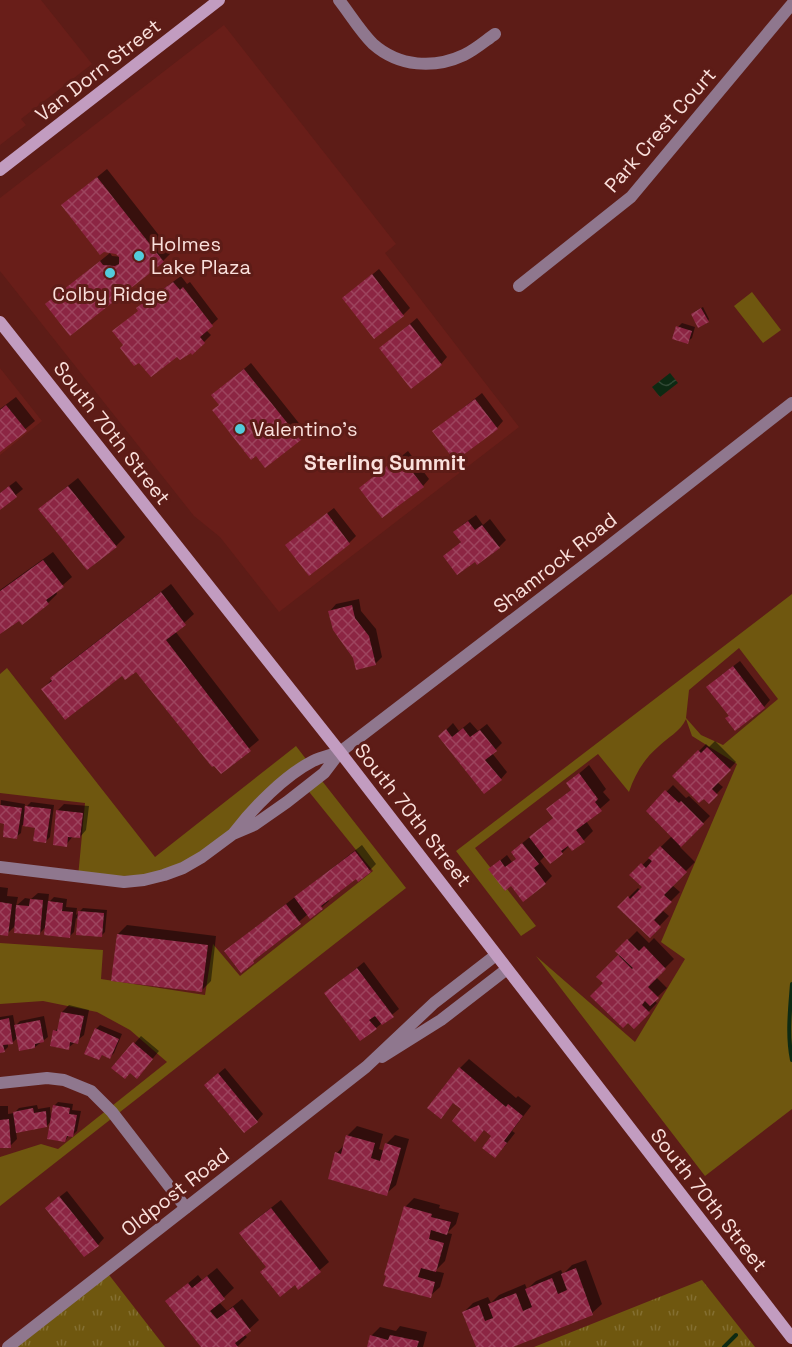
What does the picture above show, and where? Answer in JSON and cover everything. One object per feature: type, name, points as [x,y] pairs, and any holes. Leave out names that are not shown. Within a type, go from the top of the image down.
[{"type":"main road","name":"Van Dorn Street","points":[[0,170],[219,0]]},
{"type":"main road","name":"South 70th Street","points":[[0,322],[340,752],[791,1338]]},
{"type":"street","points":[[339,0],[374,44],[387,54],[410,63],[435,64],[465,55],[495,34]]},
{"type":"street","name":"Park Crest Court","points":[[519,286],[632,197],[788,4]]},
{"type":"street","name":"Shamrock Road","points":[[0,867],[124,882],[144,880],[183,868],[233,834],[254,825],[287,802],[324,773],[340,752],[792,403]]},
{"type":"street","name":"Shamrock Road","points":[[233,834],[265,798],[304,766],[314,760],[340,752]]},
{"type":"street","name":"Oldpost Road","points":[[8,1347],[366,1067],[434,1003],[496,955]]},
{"type":"street","name":"Oldpost Road","points":[[366,1067],[441,1020],[507,969]]},
{"type":"street","points":[[0,1083],[47,1077],[64,1080],[91,1091],[112,1112],[186,1208]]},
{"type":"shaded area","points":[[0,0],[41,0],[92,64],[21,119],[26,125],[0,145]]},
{"type":"shaded area","points":[[224,25],[396,244],[385,253],[519,427],[279,612],[220,537],[194,516],[0,271],[0,198]]},
{"type":"shaded area","points":[[0,368],[42,421],[0,455]]},
{"type":"green space","points":[[752,292],[781,330],[763,343],[734,306]]},
{"type":"green space","points":[[792,594],[792,1109],[705,1176],[536,956],[635,1042],[685,959],[661,942],[737,764],[692,736],[686,719],[677,731],[644,762],[629,792],[598,754],[475,848],[536,926],[521,936],[456,851]],"holes":[[[739,648],[778,699],[723,745],[701,735],[686,718],[689,690]]]},
{"type":"green space","points":[[7,668],[155,857],[296,746],[309,763],[233,834],[164,875],[78,877],[85,803],[0,793],[0,674]]},
{"type":"green space","points":[[319,777],[406,888],[0,1206],[0,1157],[41,1144],[58,1149],[167,1062],[130,1030],[97,1012],[43,1001],[0,1004],[0,943],[103,950],[101,979],[205,995],[213,944],[240,976],[373,871],[306,788]]},
{"type":"green space","points":[[106,1271],[165,1347],[8,1347]]},
{"type":"green space","points":[[702,1280],[755,1347],[534,1347]]},
{"type":"water","points":[[670,373],[678,383],[660,397],[652,387]]},
{"type":"building","name":"Holmes Lake Plaza","points":[[97,177],[164,262],[70,336],[45,304],[100,261],[103,265],[119,264],[119,257],[116,254],[104,252],[100,255],[61,205]]},
{"type":"building","points":[[372,274],[404,316],[374,339],[342,298]]},
{"type":"building","points":[[173,282],[180,290],[183,287],[213,326],[200,337],[205,343],[192,355],[191,353],[180,360],[177,357],[151,377],[139,363],[134,366],[120,348],[123,345],[112,331],[138,311],[136,308]]},
{"type":"building","points":[[701,308],[709,322],[698,328],[691,314]]},
{"type":"building","points":[[410,324],[442,365],[411,389],[379,348]]},
{"type":"building","points":[[676,326],[692,331],[688,344],[672,339]]},
{"type":"building","points":[[244,369],[301,440],[265,468],[256,456],[251,460],[212,410],[219,405],[211,395]]},
{"type":"building","points":[[475,399],[498,429],[455,461],[432,431]]},
{"type":"building","points":[[6,405],[27,431],[0,452],[0,410]]},
{"type":"building","points":[[400,456],[424,487],[382,518],[359,488]]},
{"type":"building","points":[[9,486],[17,497],[0,510],[0,493]]},
{"type":"building","points":[[68,486],[117,547],[87,570],[38,509]]},
{"type":"building","points":[[327,513],[350,544],[309,576],[285,545]]},
{"type":"building","points":[[468,521],[475,530],[482,525],[500,548],[477,565],[475,562],[457,575],[443,556],[461,542],[453,532]]},
{"type":"building","points":[[43,560],[64,587],[46,600],[49,604],[22,625],[19,621],[0,634],[0,591]]},
{"type":"building","points":[[161,592],[186,625],[166,640],[251,751],[221,774],[214,766],[212,767],[136,672],[125,680],[122,676],[65,720],[41,689],[52,681],[50,678]]},
{"type":"building","points":[[352,605],[355,618],[369,636],[376,665],[356,670],[353,658],[333,630],[328,611]]},
{"type":"building","points":[[733,666],[765,708],[735,731],[725,718],[729,716],[706,687]]},
{"type":"building","points":[[463,728],[470,737],[480,730],[497,751],[485,760],[502,780],[484,794],[438,736],[446,729],[452,737]]},
{"type":"building","points":[[707,747],[731,770],[712,789],[718,795],[709,804],[704,799],[699,803],[672,776],[698,750],[701,753]]},
{"type":"building","points":[[579,773],[598,799],[595,802],[602,811],[576,830],[585,842],[572,851],[568,846],[561,851],[563,854],[550,864],[529,837],[553,818],[546,809],[571,790],[566,783]]},
{"type":"building","points":[[665,790],[679,803],[681,801],[704,824],[681,847],[646,811]]},
{"type":"building","points":[[0,805],[22,808],[17,839],[3,837],[4,824],[0,823]]},
{"type":"building","points":[[25,806],[51,809],[46,843],[33,841],[35,828],[23,826]]},
{"type":"building","points":[[56,810],[83,813],[80,838],[68,837],[67,847],[53,845]]},
{"type":"building","points":[[522,843],[539,864],[534,868],[546,884],[523,902],[511,886],[505,891],[488,869],[500,860],[505,867],[516,859],[511,852]]},
{"type":"building","points":[[660,846],[687,872],[664,895],[672,902],[654,920],[661,927],[650,938],[617,907],[628,896],[630,899],[642,887],[629,875],[641,863],[646,868],[652,861],[648,858]]},
{"type":"building","points":[[355,851],[371,872],[358,882],[356,879],[321,906],[323,909],[310,919],[294,897]]},
{"type":"building","points":[[30,899],[43,900],[40,935],[14,933],[16,905],[29,906]]},
{"type":"building","points":[[48,901],[63,903],[62,911],[73,912],[70,938],[44,935]]},
{"type":"building","points":[[0,902],[12,904],[8,936],[0,935]]},
{"type":"building","points":[[286,904],[301,924],[241,973],[224,951]]},
{"type":"building","points":[[78,911],[104,913],[102,937],[76,935]]},
{"type":"building","points":[[117,934],[208,945],[202,992],[111,981]]},
{"type":"building","points":[[627,939],[639,951],[644,946],[666,969],[648,987],[659,998],[650,1006],[645,1001],[642,1005],[650,1013],[634,1029],[628,1023],[623,1028],[590,996],[603,983],[596,977],[618,955],[633,968],[615,951]]},
{"type":"building","points":[[357,968],[394,1017],[382,1025],[375,1016],[369,1020],[377,1029],[360,1041],[324,993]]},
{"type":"building","points":[[61,1012],[84,1016],[78,1044],[70,1042],[69,1050],[50,1046],[53,1030],[57,1031]]},
{"type":"building","points":[[9,1018],[13,1044],[3,1045],[5,1052],[0,1053],[0,1020]]},
{"type":"building","points":[[40,1020],[44,1042],[35,1044],[35,1048],[19,1051],[14,1025]]},
{"type":"building","points":[[95,1028],[119,1039],[110,1059],[102,1055],[99,1060],[84,1054]]},
{"type":"building","points":[[133,1042],[153,1059],[137,1079],[130,1073],[125,1079],[111,1068]]},
{"type":"building","points":[[459,1067],[506,1107],[508,1104],[523,1116],[504,1141],[507,1143],[495,1158],[482,1148],[491,1136],[484,1130],[475,1142],[452,1121],[461,1109],[453,1103],[441,1119],[427,1108]]},
{"type":"building","points":[[218,1073],[258,1122],[244,1133],[204,1085]]},
{"type":"building","points":[[53,1105],[70,1108],[69,1114],[77,1115],[73,1137],[67,1136],[65,1142],[47,1139]]},
{"type":"building","points":[[33,1108],[34,1113],[46,1111],[47,1127],[16,1133],[13,1112]]},
{"type":"building","points":[[9,1119],[11,1148],[0,1148],[0,1120]]},
{"type":"building","points":[[346,1135],[375,1143],[371,1158],[380,1161],[385,1143],[401,1148],[387,1196],[328,1179],[335,1152],[341,1154]]},
{"type":"building","points":[[59,1196],[99,1246],[84,1257],[45,1208]]},
{"type":"building","points":[[404,1206],[451,1222],[447,1235],[431,1230],[429,1239],[444,1243],[436,1272],[421,1268],[418,1277],[435,1282],[431,1298],[383,1286],[386,1276],[384,1275]]},
{"type":"building","points":[[271,1208],[321,1272],[298,1290],[295,1285],[280,1297],[260,1272],[266,1267],[239,1233]]},
{"type":"building","points":[[576,1268],[593,1315],[513,1347],[476,1347],[462,1312],[479,1305],[485,1321],[493,1318],[488,1304],[516,1293],[523,1311],[532,1307],[525,1289],[552,1278],[558,1294],[567,1290],[561,1274]]},
{"type":"building","points":[[207,1276],[225,1299],[210,1311],[217,1319],[233,1307],[251,1331],[235,1343],[238,1347],[201,1347],[165,1301],[188,1283],[192,1288]]},
{"type":"building","points":[[370,1335],[388,1340],[390,1335],[419,1341],[417,1347],[367,1347]]},
{"type":"waterway","points":[[792,984],[789,1032],[792,1060]]},
{"type":"waterway","points":[[724,1347],[736,1335]]},
{"type":"place","name":"Holmes Lake Plaza","points":[[139,256]]},
{"type":"place","name":"Colby Ridge","points":[[110,273]]},
{"type":"place","name":"Valentino's","points":[[240,429]]},
{"type":"district","name":"Sterling Summit","points":[[385,462]]}]
